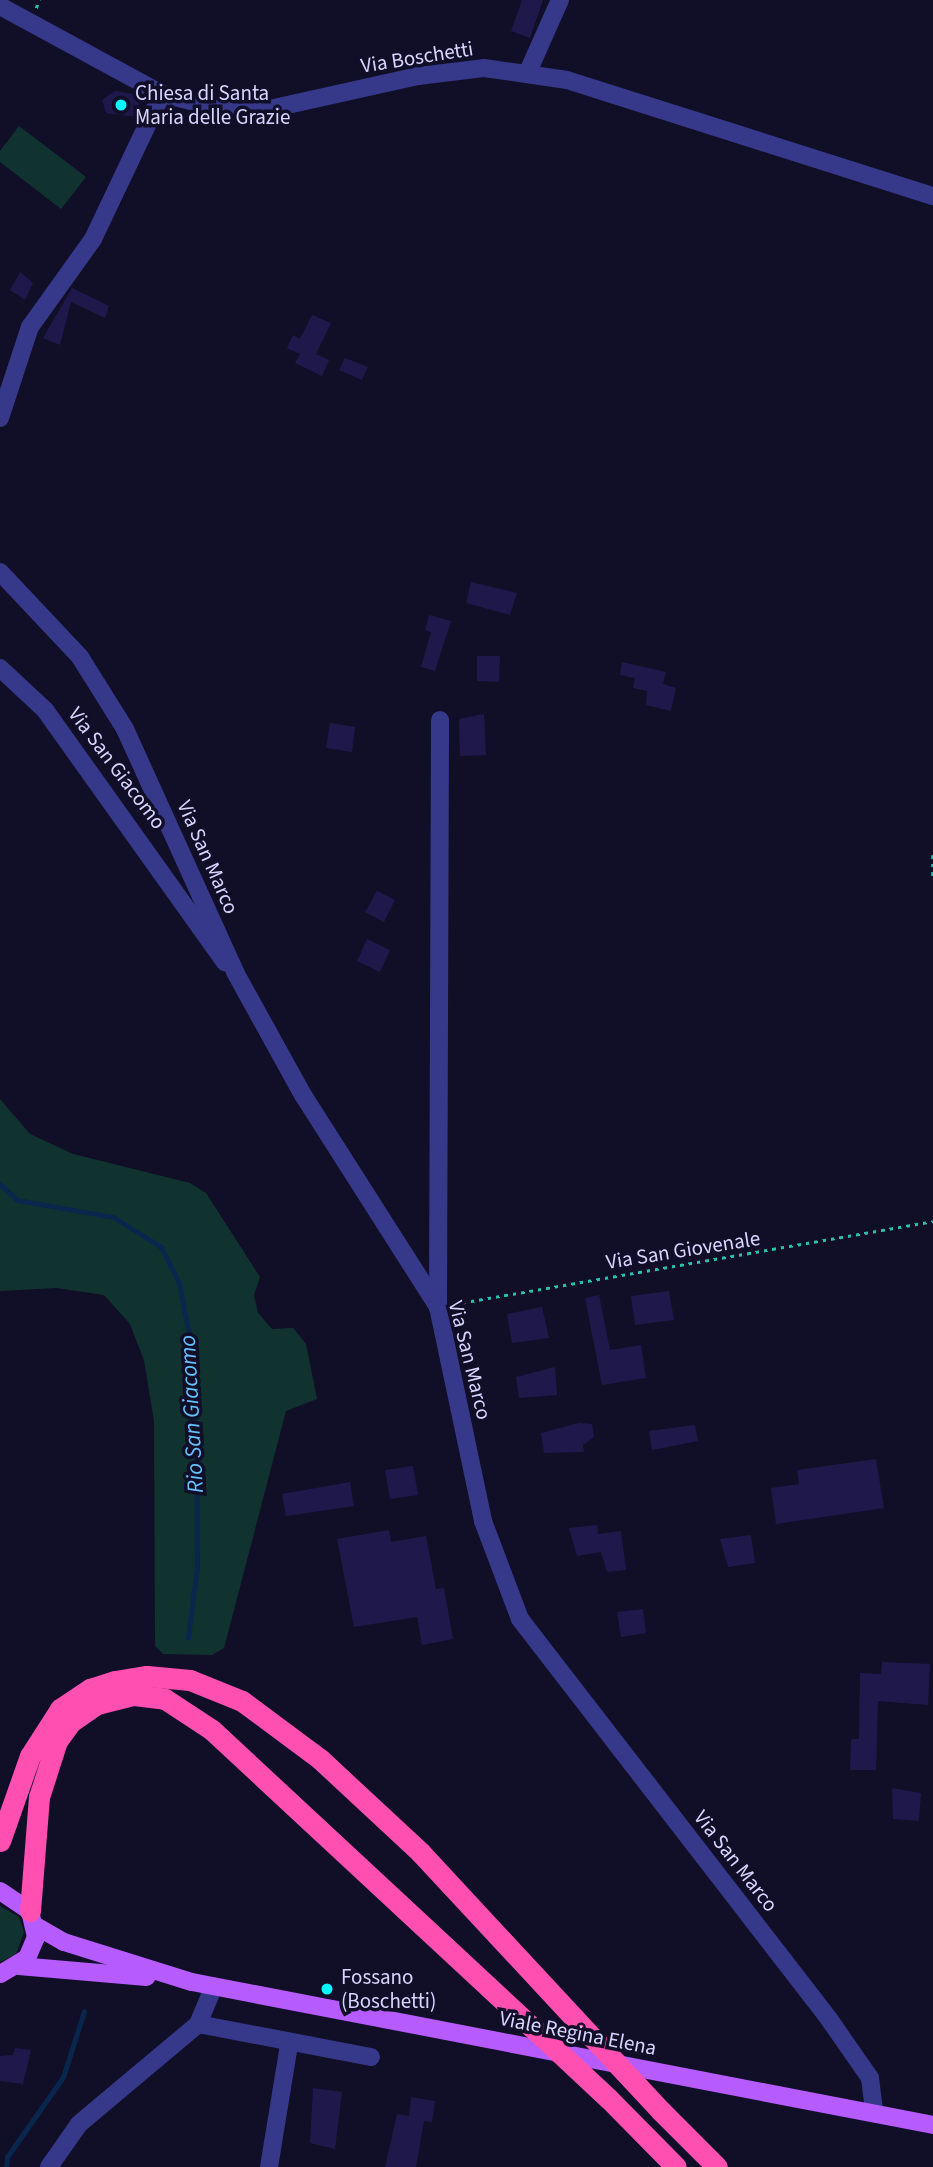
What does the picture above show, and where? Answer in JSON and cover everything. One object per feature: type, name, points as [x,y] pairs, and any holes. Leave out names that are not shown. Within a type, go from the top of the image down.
[{"type":"highway","points":[[0,1841],[30,1756],[60,1709],[90,1689],[115,1681],[190,1680],[242,1701],[320,1759],[429,1861],[592,2038],[717,2167]]},
{"type":"highway","points":[[33,1918],[39,1797],[57,1741],[71,1721],[97,1704],[134,1695],[165,1699],[212,1730],[609,2099],[676,2167]]},
{"type":"main road","name":"Viale Regina Elena","points":[[0,1891],[15,1896],[33,1918],[64,1942],[192,1982]]},
{"type":"main road","points":[[0,1974],[19,1966],[33,1948],[33,1918]]},
{"type":"main road","name":"Viale Regina Elena","points":[[19,1966],[192,1982],[933,2125]]},
{"type":"street","points":[[527,74],[560,0]]},
{"type":"street","name":"Via Boschetti","points":[[0,6],[162,94],[256,112],[418,76],[484,68],[567,80],[933,197]]},
{"type":"street","points":[[0,418],[30,327],[93,239],[162,94]]},
{"type":"street","name":"Via San Marco","points":[[0,572],[80,657],[125,729],[235,972],[303,1095],[438,1307],[483,1521],[520,1619],[829,2019],[870,2078],[874,2113]]},
{"type":"street","name":"Via San Giacomo","points":[[0,668],[45,710],[156,858],[213,950],[235,972]]},
{"type":"street","points":[[438,1307],[440,720]]},
{"type":"street","points":[[49,2167],[79,2124],[198,2024],[214,1986]]},
{"type":"street","points":[[198,2024],[289,2045],[371,2057]]},
{"type":"street","points":[[269,2167],[289,2045]]},
{"type":"path","points":[[933,855],[933,879]]},
{"type":"path","name":"Via San Giovenale","points":[[438,1307],[933,1221]]},
{"type":"green space","points":[[19,126],[86,177],[61,209],[0,162],[0,151]]},
{"type":"green space","points":[[0,1099],[30,1134],[73,1154],[190,1183],[206,1193],[260,1277],[254,1295],[258,1313],[272,1329],[293,1328],[306,1344],[317,1399],[286,1411],[224,1648],[212,1655],[163,1654],[155,1646],[154,1421],[144,1360],[130,1324],[104,1295],[56,1288],[0,1291]]},
{"type":"green space","points":[[0,1906],[19,1917],[24,1932],[16,1954],[0,1962]]},
{"type":"building","points":[[522,0],[543,0],[530,38],[511,31]]},
{"type":"building","name":"Chiesa di Santa Maria delle Grazie","points":[[115,91],[140,95],[138,117],[106,113],[102,100]]},
{"type":"building","points":[[20,272],[33,283],[25,300],[10,290]]},
{"type":"building","points":[[72,288],[109,306],[105,318],[71,302],[60,345],[43,338]]},
{"type":"building","points":[[312,315],[331,323],[316,354],[329,360],[322,376],[295,363],[300,354],[287,348],[293,335],[300,339]]},
{"type":"building","points":[[345,358],[368,367],[362,380],[339,370]]},
{"type":"building","points":[[471,582],[517,593],[510,615],[466,603]]},
{"type":"building","points":[[429,615],[451,621],[435,671],[421,667],[431,632],[425,630]]},
{"type":"building","points":[[477,656],[500,656],[499,682],[477,681]]},
{"type":"building","points":[[622,662],[666,672],[663,684],[676,688],[671,711],[646,705],[647,691],[633,688],[635,678],[620,675]]},
{"type":"building","points":[[484,714],[486,755],[460,756],[459,719]]},
{"type":"building","points":[[330,723],[355,727],[352,752],[326,748]]},
{"type":"building","points":[[377,891],[395,900],[384,922],[365,912]]},
{"type":"building","points":[[367,939],[390,950],[380,972],[357,961]]},
{"type":"building","points":[[669,1291],[674,1320],[635,1325],[631,1296]]},
{"type":"building","points":[[599,1295],[610,1350],[641,1345],[646,1378],[602,1385],[585,1298]]},
{"type":"building","points":[[542,1307],[549,1338],[512,1343],[507,1314]]},
{"type":"building","points":[[555,1367],[557,1395],[519,1398],[516,1377]]},
{"type":"building","points":[[579,1423],[592,1424],[594,1437],[583,1445],[584,1452],[544,1453],[541,1433]]},
{"type":"building","points":[[695,1425],[698,1441],[652,1450],[649,1431]]},
{"type":"building","points":[[876,1459],[884,1508],[776,1524],[771,1488],[799,1484],[797,1470]]},
{"type":"building","points":[[413,1466],[418,1495],[390,1499],[385,1470]]},
{"type":"building","points":[[350,1482],[354,1506],[286,1516],[282,1494]]},
{"type":"building","points":[[597,1525],[598,1534],[621,1531],[626,1570],[607,1572],[601,1552],[577,1556],[569,1528]]},
{"type":"building","points":[[389,1530],[391,1542],[426,1536],[436,1589],[444,1588],[453,1639],[422,1645],[417,1617],[354,1627],[337,1539]]},
{"type":"building","points":[[751,1535],[755,1563],[728,1567],[720,1539]]},
{"type":"building","points":[[643,1609],[646,1633],[621,1637],[617,1612]]},
{"type":"building","points":[[882,1662],[930,1664],[928,1705],[878,1701],[876,1770],[850,1770],[851,1739],[859,1739],[860,1673],[881,1674]]},
{"type":"building","points":[[892,1788],[921,1793],[919,1821],[893,1819]]},
{"type":"building","points":[[15,2048],[31,2050],[23,2084],[0,2081],[0,2056],[13,2055]]},
{"type":"building","points":[[313,2088],[342,2092],[335,2149],[310,2143]]},
{"type":"building","points":[[411,2097],[435,2101],[432,2122],[424,2121],[416,2167],[385,2167],[397,2114],[409,2116]]},
{"type":"waterway","name":"Rio San Giacomo","points":[[0,1184],[17,1200],[113,1217],[161,1247],[179,1283],[192,1350],[196,1426],[197,1567],[188,1637]]},
{"type":"waterway","name":"Rio San Giacomo","points":[[6,2167],[7,2157],[63,2077],[84,2011]]},
{"type":"place","name":"Chiesa di Santa Maria delle Grazie","points":[[121,105]]},
{"type":"place","name":"Fossano (Boschetti)","points":[[327,1989]]}]
